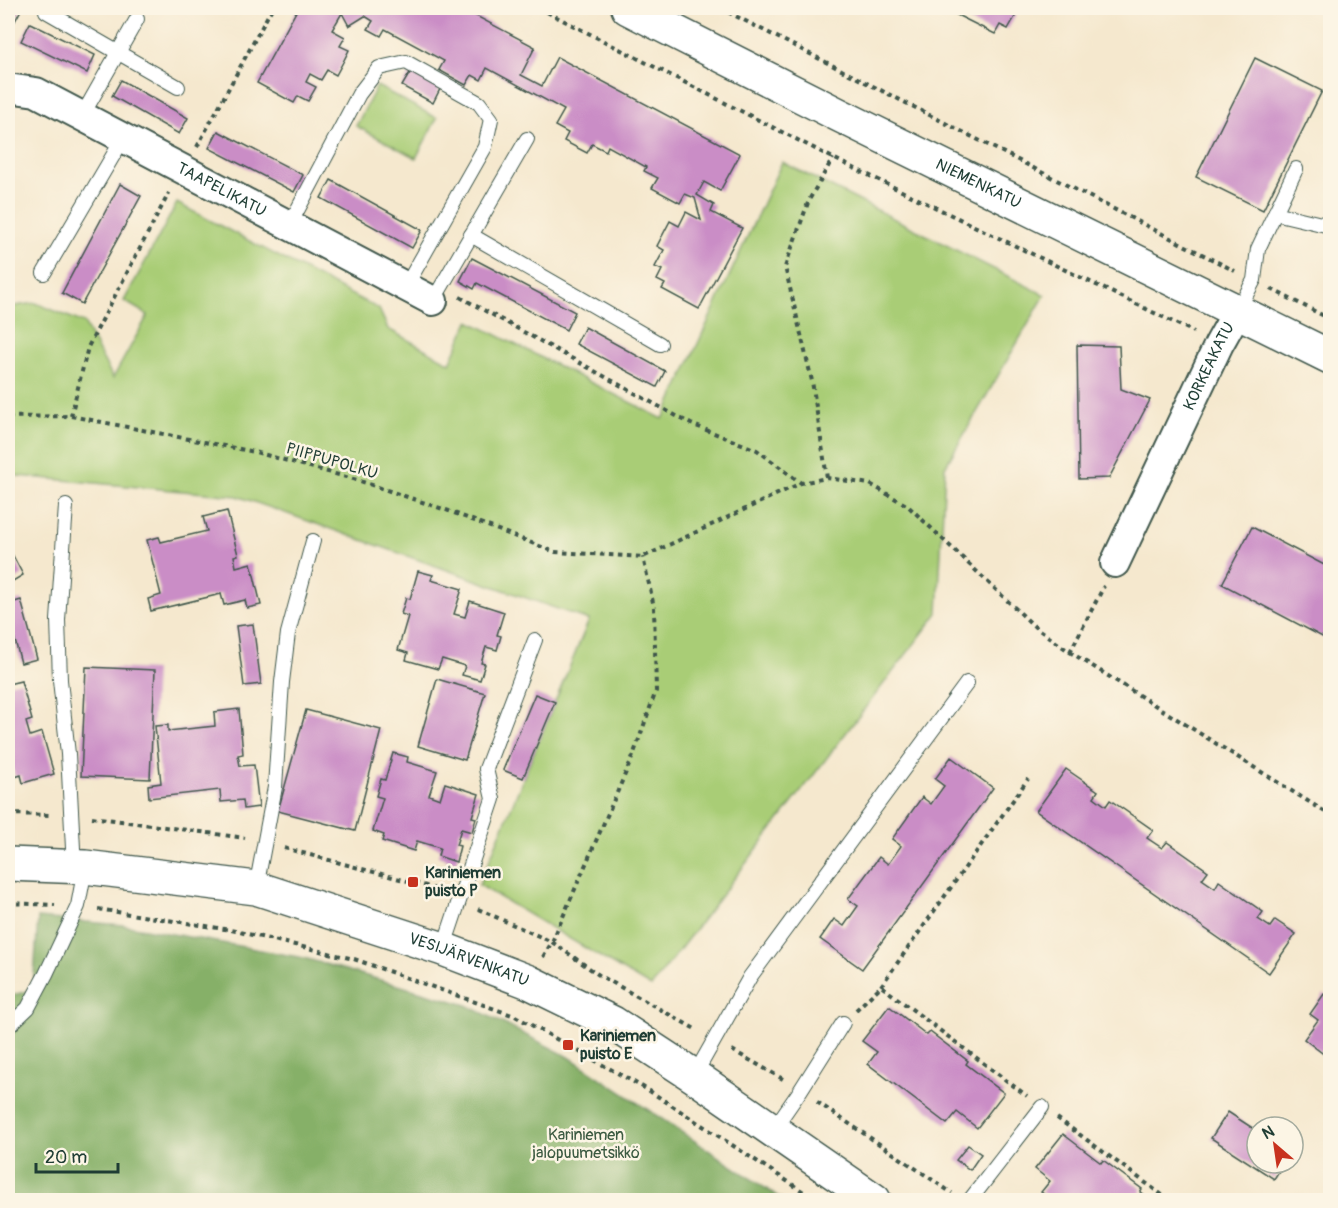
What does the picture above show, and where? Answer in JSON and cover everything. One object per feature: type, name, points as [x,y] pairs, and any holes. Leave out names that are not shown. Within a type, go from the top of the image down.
[{"type":"street","name":"NIEMENKATU","points":[[628,8],[839,115],[1330,357]]},
{"type":"street","name":"TAAPELIKATU","points":[[8,88],[36,92],[433,301]]},
{"type":"street","name":"KORKEAKATU","points":[[1115,563],[1219,344],[1238,310]]},
{"type":"street","name":"VESIJÄRVENKATU","points":[[8,864],[80,867],[256,888],[443,949],[529,982],[613,1023],[874,1200]]},
{"type":"lane","points":[[46,11],[177,87]]},
{"type":"lane","points":[[82,116],[137,19]]},
{"type":"lane","points":[[290,224],[359,94],[379,68],[406,62],[478,103],[491,119],[485,147],[406,286]]},
{"type":"lane","points":[[44,273],[124,137]]},
{"type":"lane","points":[[433,301],[527,139]]},
{"type":"lane","name":"KORKEAKATU","points":[[1238,310],[1254,280],[1258,249],[1296,169]]},
{"type":"lane","points":[[1275,213],[1330,226]]},
{"type":"lane","points":[[471,235],[660,344]]},
{"type":"lane","points":[[8,1027],[28,1008],[78,906],[80,867],[60,680],[58,620],[66,506]]},
{"type":"lane","points":[[256,888],[275,787],[282,682],[288,633],[313,541]]},
{"type":"lane","points":[[443,949],[493,799],[486,770],[535,640]]},
{"type":"lane","points":[[694,1076],[750,977],[968,683]]},
{"type":"lane","points":[[773,1130],[843,1023]]},
{"type":"lane","points":[[970,1200],[1042,1107]]},
{"type":"path","points":[[192,156],[272,8]]},
{"type":"path","points":[[539,8],[833,158],[1219,344]]},
{"type":"path","points":[[720,8],[1330,319]]},
{"type":"path","points":[[827,478],[812,381],[785,267],[809,200],[833,158]]},
{"type":"path","points":[[71,416],[88,347],[173,185]]},
{"type":"path","points":[[475,305],[691,424],[757,450],[801,483]]},
{"type":"path","name":"PIIPPUPOLKU","points":[[8,417],[71,416],[255,452],[357,480],[449,511],[555,552],[643,556]]},
{"type":"path","points":[[515,1016],[529,982],[552,942],[633,756],[656,691],[654,607],[643,556],[801,483],[827,478],[870,484],[908,506],[1035,627],[1070,652],[1330,815]]},
{"type":"path","points":[[1070,652],[1115,563]]},
{"type":"path","points":[[843,1023],[881,986],[1028,779]]},
{"type":"path","points":[[8,903],[78,906],[231,930],[354,960],[515,1016],[648,1090],[817,1200]]},
{"type":"path","points":[[552,942],[599,975],[800,1091],[954,1194]]},
{"type":"path","points":[[881,986],[1169,1200]]},
{"type":"green space","points":[[377,86],[437,118],[416,158],[356,126]]},
{"type":"green space","points":[[782,162],[1045,295],[945,467],[938,613],[651,987],[479,885],[589,620],[237,496],[8,475],[8,307],[36,303],[84,323],[113,378],[148,315],[124,301],[177,203],[379,309],[388,329],[450,363],[469,321],[663,419]]},
{"type":"green space","name":"Kariniemen jalopuumetsikkö","points":[[38,918],[123,925],[304,958],[467,1005],[569,1057],[783,1200],[8,1200],[8,996],[33,990]]},
{"type":"building","points":[[8,8],[22,8],[8,34]]},
{"type":"building","points":[[298,8],[461,8],[535,47],[521,75],[542,86],[557,57],[740,154],[720,191],[704,182],[697,195],[714,205],[711,212],[742,228],[699,309],[662,289],[665,284],[657,280],[662,270],[655,267],[664,250],[657,246],[670,221],[679,226],[686,212],[701,220],[695,198],[685,194],[680,203],[652,188],[658,178],[644,171],[646,167],[608,146],[606,151],[592,144],[587,153],[564,141],[568,133],[555,126],[564,110],[487,68],[481,80],[472,75],[466,85],[439,70],[444,61],[385,29],[381,36],[368,29],[373,21],[365,16],[349,26],[342,13],[332,30],[345,37],[340,46],[349,50],[343,62],[336,75],[327,70],[321,80],[310,74],[306,82],[316,87],[308,101],[298,96],[294,103],[257,83]]},
{"type":"building","points":[[943,8],[1010,8],[1008,11],[1016,15],[1008,29],[1000,25],[995,34]]},
{"type":"building","points":[[30,23],[95,55],[87,73],[21,41]]},
{"type":"building","points":[[1255,58],[1322,91],[1263,210],[1196,177]]},
{"type":"building","points":[[411,71],[441,87],[433,103],[402,86]]},
{"type":"building","points":[[121,80],[188,118],[179,134],[112,96]]},
{"type":"building","points":[[218,131],[303,175],[294,192],[209,148]]},
{"type":"building","points":[[331,180],[422,230],[412,248],[321,198]]},
{"type":"building","points":[[8,181],[10,181],[15,218],[8,219]]},
{"type":"building","points":[[120,184],[141,196],[82,304],[62,293]]},
{"type":"building","points":[[472,258],[575,312],[566,330],[477,283],[474,289],[460,281]]},
{"type":"building","points":[[585,327],[665,371],[657,387],[576,344]]},
{"type":"building","points":[[1077,345],[1119,346],[1121,389],[1150,400],[1109,478],[1079,479]]},
{"type":"building","points":[[227,511],[238,555],[234,556],[236,567],[251,563],[261,605],[247,608],[245,600],[224,605],[221,594],[151,611],[148,599],[161,595],[147,540],[159,537],[161,542],[207,531],[203,517]]},
{"type":"building","points":[[1252,527],[1330,568],[1330,641],[1222,584]]},
{"type":"building","points":[[8,546],[23,575],[8,584]]},
{"type":"building","points":[[418,571],[433,575],[431,580],[462,589],[454,614],[465,617],[470,601],[504,612],[497,635],[501,636],[497,650],[486,647],[481,663],[485,664],[480,680],[462,675],[465,666],[442,659],[438,669],[406,660],[408,653],[398,650],[408,616],[401,614],[406,598],[410,599]]},
{"type":"building","points":[[21,600],[37,659],[21,663],[8,614],[8,604]]},
{"type":"building","points":[[253,624],[261,684],[244,686],[236,626]]},
{"type":"building","points":[[86,667],[155,670],[150,779],[81,776]]},
{"type":"building","points":[[437,679],[485,693],[465,760],[418,746]]},
{"type":"building","points":[[21,681],[32,720],[26,722],[30,736],[42,732],[54,774],[23,783],[21,775],[15,777],[11,764],[8,765],[8,684]]},
{"type":"building","points":[[535,694],[555,702],[523,778],[503,770]]},
{"type":"building","points":[[239,709],[243,754],[238,755],[240,766],[254,765],[259,807],[244,809],[243,800],[221,802],[220,790],[149,798],[148,785],[161,783],[155,726],[168,725],[168,731],[215,726],[214,712]]},
{"type":"building","points":[[306,710],[381,730],[355,831],[278,811]]},
{"type":"building","points":[[393,753],[408,757],[407,762],[437,771],[429,795],[440,799],[445,783],[479,794],[472,817],[476,818],[472,832],[461,829],[456,845],[460,846],[456,862],[438,856],[440,848],[417,841],[414,851],[382,841],[384,835],[373,831],[383,798],[376,796],[381,779],[385,780]]},
{"type":"building","points":[[951,757],[993,788],[862,969],[820,939],[834,919],[844,926],[858,906],[848,899],[879,857],[888,864],[901,846],[892,839],[922,797],[931,804],[944,786],[935,779]]},
{"type":"building","points":[[1066,769],[1098,791],[1094,797],[1106,806],[1110,800],[1153,830],[1147,838],[1162,848],[1167,842],[1208,871],[1202,879],[1215,888],[1219,881],[1263,912],[1258,919],[1270,927],[1275,920],[1296,934],[1269,973],[1036,811]]},
{"type":"building","points":[[1324,994],[1330,999],[1330,1059],[1304,1039],[1318,1020],[1310,1014]]},
{"type":"building","points":[[889,1006],[927,1035],[930,1032],[1004,1093],[977,1128],[957,1112],[947,1124],[868,1064],[877,1052],[862,1041]]},
{"type":"building","points":[[1228,1112],[1245,1123],[1245,1160],[1211,1138]]},
{"type":"building","points":[[1063,1134],[1101,1163],[1103,1160],[1142,1189],[1140,1192],[1151,1200],[1052,1200],[1041,1192],[1050,1181],[1035,1169]]},
{"type":"building","points":[[968,1145],[981,1154],[970,1170],[956,1160]]},
{"type":"place","name":"Kariniemen puisto P","points":[[413,882]]},
{"type":"place","name":"Kariniemen puisto E","points":[[568,1045]]}]
